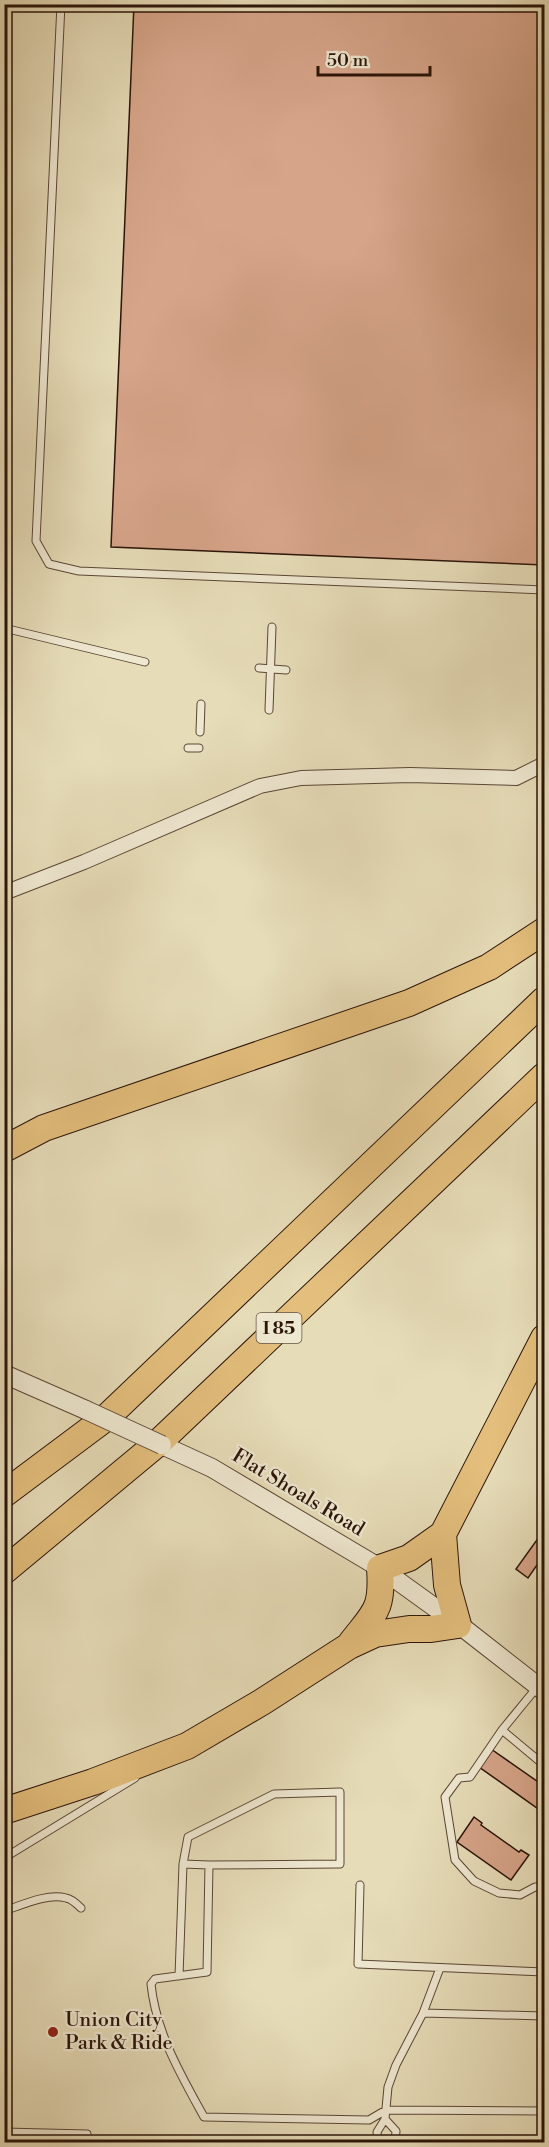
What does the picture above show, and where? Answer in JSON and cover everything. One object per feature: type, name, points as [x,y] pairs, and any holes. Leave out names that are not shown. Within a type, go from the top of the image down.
[{"type":"highway","points":[[4,1149],[44,1128],[409,1003],[489,967],[544,931]]},
{"type":"highway","name":"I 85","points":[[4,1494],[107,1417],[544,1000]]},
{"type":"highway","name":"I 85","points":[[4,1571],[158,1443],[544,1076]]},
{"type":"highway","points":[[349,1646],[377,1610],[382,1592],[380,1568],[409,1558],[443,1534],[544,1338]]},
{"type":"highway","points":[[4,1811],[93,1782],[187,1746],[262,1702],[349,1646],[375,1634],[458,1625],[447,1585],[443,1534]]},
{"type":"street","points":[[4,893],[84,862],[260,786],[312,778],[410,775],[516,778],[544,765]]},
{"type":"street","name":"Flat Shoals Road","points":[[4,1374],[212,1468],[380,1568],[541,1688]]},
{"type":"lane","points":[[61,4],[36,541],[49,564],[78,571],[544,590]]},
{"type":"lane","points":[[269,710],[272,627]]},
{"type":"lane","points":[[4,628],[145,662]]},
{"type":"lane","points":[[259,668],[286,670]]},
{"type":"lane","points":[[200,732],[201,704]]},
{"type":"lane","points":[[188,748],[199,748]]},
{"type":"lane","points":[[541,1688],[502,1730],[470,1777],[459,1778],[445,1797],[454,1860],[474,1881],[499,1893],[520,1895],[535,1887],[544,1887]]},
{"type":"lane","points":[[502,1730],[544,1765]]},
{"type":"lane","points":[[4,1858],[187,1746]]},
{"type":"lane","points":[[178,1976],[183,1864],[188,1837],[274,1794],[340,1792],[340,1864],[183,1864]]},
{"type":"lane","points":[[209,1865],[207,1972],[155,1979],[151,1984],[153,2001],[169,2052],[204,2117],[369,2120],[386,2110],[544,2111]]},
{"type":"lane","points":[[360,1885],[358,1964],[544,1972]]},
{"type":"lane","points":[[4,1911],[50,1897],[67,1898],[81,1908]]},
{"type":"lane","points":[[378,2142],[377,2132],[385,2119],[388,2087],[396,2065],[423,2013],[440,1968]]},
{"type":"lane","points":[[423,2013],[544,2016]]},
{"type":"lane","points":[[385,2119],[396,2131],[395,2142]]},
{"type":"lane","points":[[4,2132],[87,2134],[88,2142]]},
{"type":"building","points":[[134,4],[544,4],[544,565],[111,547]]},
{"type":"building","points":[[544,1530],[544,1555],[528,1578],[516,1569]]},
{"type":"building","points":[[491,1749],[544,1786],[544,1813],[479,1767]]},
{"type":"building","points":[[474,1817],[482,1823],[481,1825],[519,1852],[521,1850],[529,1855],[511,1880],[457,1842]]},
{"type":"place","name":"Union City Park & Ride","points":[[53,2032]]}]
